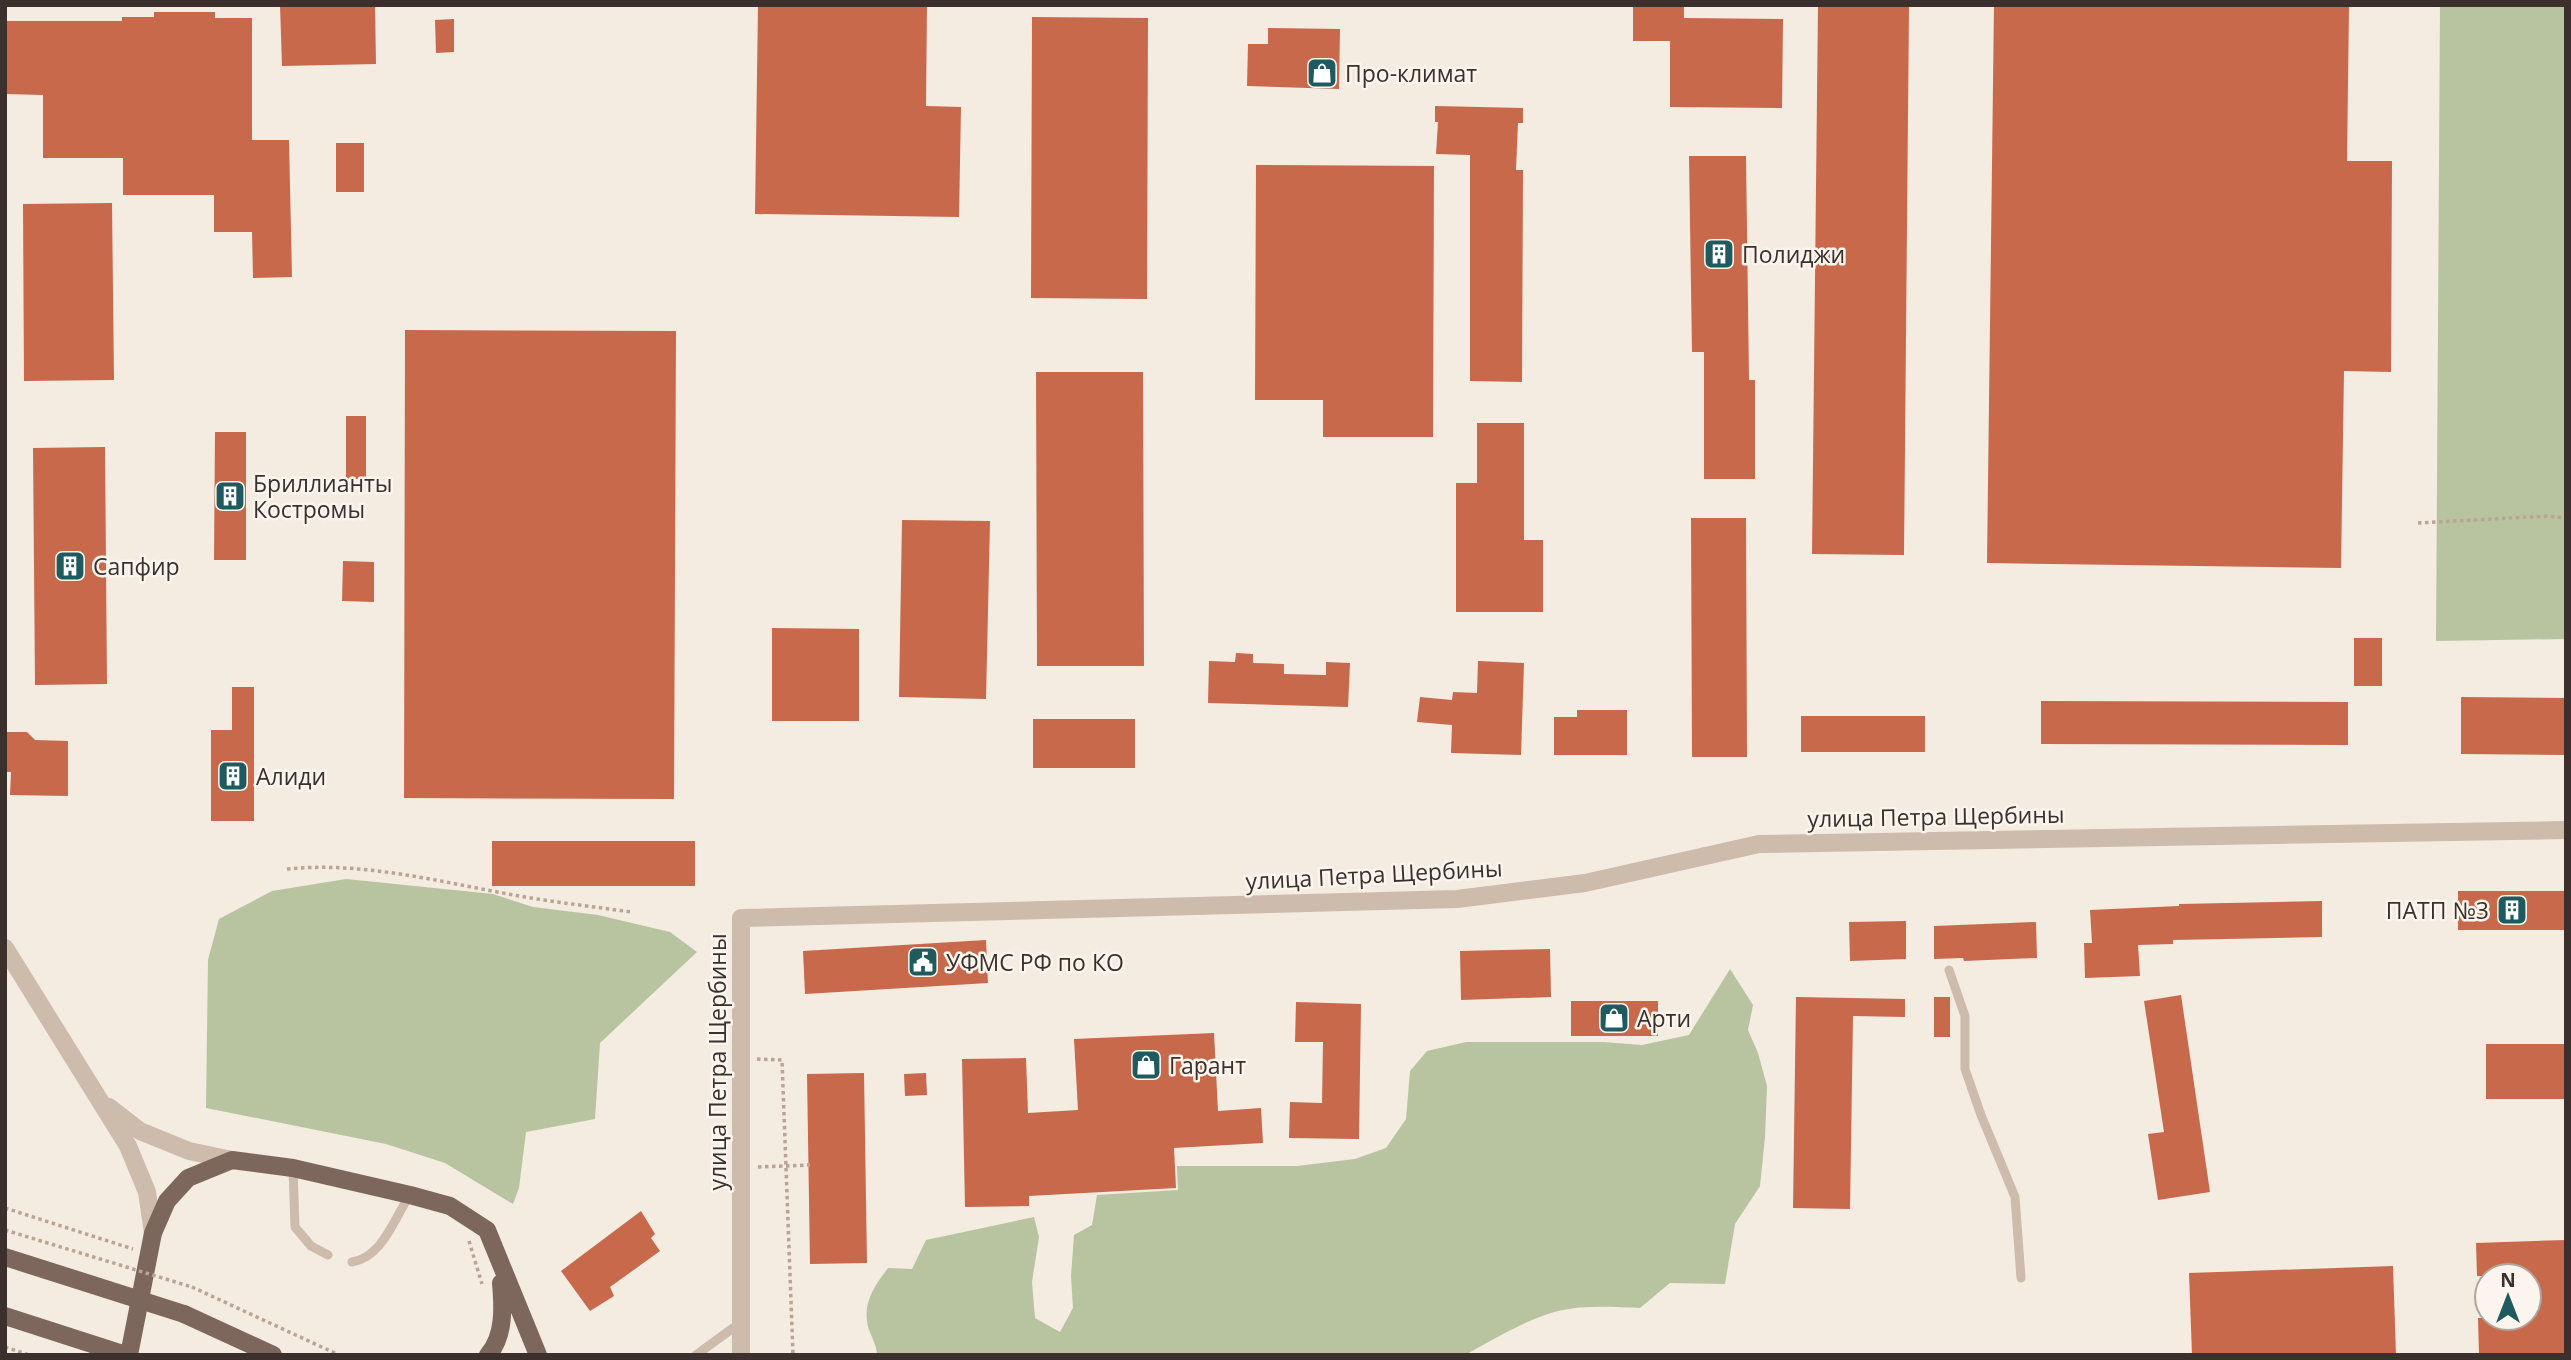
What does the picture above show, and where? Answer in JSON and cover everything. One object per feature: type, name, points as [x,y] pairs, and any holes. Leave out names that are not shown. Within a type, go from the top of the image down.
[{"type":"main road","points":[[5,1317],[127,1355],[153,1233],[167,1201],[188,1178],[232,1160],[293,1168],[450,1206],[487,1230],[538,1355]]},
{"type":"main road","points":[[5,1257],[184,1314],[273,1355]]},
{"type":"main road","points":[[488,1355],[493,1349],[504,1313],[500,1265]]},
{"type":"street","name":"улица Петра Щербины","points":[[741,1355],[741,918],[1457,899],[1585,883],[1759,844],[2566,830]]},
{"type":"street","points":[[5,948],[128,1146],[147,1192],[153,1233]]},
{"type":"street","points":[[98,1098],[140,1131],[189,1151],[232,1160]]},
{"type":"lane","points":[[1949,970],[1965,1016],[1965,1069],[2015,1197],[2021,1278]]},
{"type":"lane","points":[[293,1168],[295,1227],[311,1246],[328,1255]]},
{"type":"lane","points":[[352,1262],[364,1260],[376,1251],[410,1195]]},
{"type":"lane","points":[[696,1355],[740,1323]]},
{"type":"path","points":[[2418,523],[2547,516],[2566,518]]},
{"type":"path","points":[[287,869],[340,869],[444,881],[525,897],[631,912]]},
{"type":"path","points":[[741,1058],[782,1060],[793,1355]]},
{"type":"path","points":[[742,1168],[810,1165]]},
{"type":"path","points":[[5,1208],[134,1249]]},
{"type":"path","points":[[5,1230],[192,1287],[338,1355]]},
{"type":"path","points":[[468,1238],[482,1288]]},
{"type":"path","points":[[5,1347],[29,1355]]},
{"type":"green space","points":[[2440,5],[2566,5],[2566,639],[2436,641]]},
{"type":"green space","points":[[346,879],[493,894],[533,907],[598,915],[670,932],[697,952],[600,1043],[595,1119],[526,1132],[519,1188],[513,1204],[445,1163],[386,1144],[206,1108],[208,960],[219,919],[272,891]]},
{"type":"green space","points":[[1730,969],[1753,1005],[1748,1030],[1767,1086],[1760,1186],[1735,1224],[1725,1284],[1670,1283],[1640,1308],[1588,1307],[1558,1311],[1498,1336],[1465,1355],[877,1355],[867,1321],[867,1306],[872,1293],[888,1268],[912,1269],[926,1240],[1034,1217],[1039,1237],[1032,1282],[1035,1318],[1060,1332],[1073,1308],[1071,1276],[1074,1235],[1092,1225],[1097,1195],[1178,1190],[1177,1166],[1297,1166],[1355,1159],[1386,1148],[1406,1119],[1410,1071],[1427,1051],[1466,1042],[1603,1042],[1642,1045],[1689,1035]]},
{"type":"building","points":[[280,5],[375,5],[376,64],[282,66]]},
{"type":"building","points":[[758,5],[927,5],[926,106],[961,107],[959,217],[755,214]]},
{"type":"building","points":[[1633,5],[1684,5],[1684,18],[1783,19],[1782,108],[1670,107],[1670,41],[1633,41]]},
{"type":"building","points":[[1818,5],[1909,5],[1904,555],[1812,554]]},
{"type":"building","points":[[1994,5],[2349,5],[2347,161],[2392,161],[2391,372],[2344,371],[2341,568],[1987,563]]},
{"type":"building","points":[[154,12],[215,12],[215,18],[252,18],[252,140],[289,140],[292,277],[253,278],[252,232],[214,232],[214,195],[123,195],[123,158],[43,158],[43,95],[5,94],[5,21],[122,21],[122,17],[154,17]]},
{"type":"building","points":[[1032,17],[1148,18],[1147,299],[1031,298]]},
{"type":"building","points":[[454,19],[454,52],[436,53],[435,20]]},
{"type":"building","points":[[1268,28],[1340,29],[1339,89],[1247,86],[1248,44],[1268,44]]},
{"type":"building","points":[[1435,106],[1523,108],[1523,123],[1518,123],[1516,170],[1523,170],[1522,382],[1470,381],[1470,155],[1436,154],[1438,122],[1435,122]]},
{"type":"building","points":[[336,143],[364,143],[364,192],[336,192]]},
{"type":"building","name":"Полиджи","points":[[1689,156],[1746,156],[1749,380],[1755,380],[1755,479],[1704,479],[1704,352],[1692,352]]},
{"type":"building","points":[[1256,165],[1434,166],[1433,437],[1323,437],[1323,400],[1255,400]]},
{"type":"building","points":[[112,203],[114,380],[24,381],[23,204]]},
{"type":"building","points":[[405,330],[676,331],[674,799],[404,798]]},
{"type":"building","points":[[1036,372],[1143,372],[1144,666],[1037,666]]},
{"type":"building","points":[[346,416],[366,416],[366,479],[346,479]]},
{"type":"building","points":[[1477,423],[1524,423],[1524,540],[1543,540],[1543,612],[1456,612],[1456,483],[1477,483]]},
{"type":"building","name":"Бриллианты Костромы","points":[[215,432],[246,432],[246,560],[214,560]]},
{"type":"building","name":"Сапфир","points":[[105,447],[107,684],[35,685],[33,448]]},
{"type":"building","points":[[1691,518],[1746,518],[1747,757],[1692,757]]},
{"type":"building","points":[[902,520],[990,521],[986,699],[899,697]]},
{"type":"building","points":[[343,561],[374,562],[374,602],[342,601]]},
{"type":"building","points":[[772,628],[859,629],[859,721],[772,721]]},
{"type":"building","points":[[2354,638],[2382,638],[2382,686],[2354,686]]},
{"type":"building","points":[[1236,653],[1253,654],[1253,663],[1284,664],[1284,674],[1326,675],[1326,662],[1350,663],[1348,707],[1208,703],[1209,661],[1235,662]]},
{"type":"building","points":[[1478,661],[1524,663],[1521,755],[1451,753],[1452,725],[1417,722],[1420,697],[1452,700],[1453,692],[1477,693]]},
{"type":"building","name":"Алиди","points":[[232,687],[254,687],[254,821],[211,821],[211,730],[232,730]]},
{"type":"building","points":[[2461,697],[2566,698],[2566,755],[2461,754]]},
{"type":"building","points":[[2041,701],[2348,702],[2348,745],[2041,744]]},
{"type":"building","points":[[1577,710],[1627,710],[1627,755],[1554,755],[1554,717],[1577,717]]},
{"type":"building","points":[[1801,716],[1925,716],[1925,752],[1801,752]]},
{"type":"building","points":[[1033,719],[1135,719],[1135,768],[1033,768]]},
{"type":"building","points":[[5,732],[27,732],[35,740],[68,741],[68,796],[10,795],[11,772],[5,772]]},
{"type":"building","points":[[492,841],[695,841],[695,886],[492,886]]},
{"type":"building","name":"ПАТП №3","points":[[2458,891],[2566,891],[2566,930],[2458,930]]},
{"type":"building","points":[[2322,901],[2322,937],[2173,940],[2173,944],[2138,945],[2140,976],[2085,978],[2084,943],[2092,943],[2090,910],[2179,904]]},
{"type":"building","points":[[1906,921],[1906,959],[1850,961],[1849,922]]},
{"type":"building","points":[[2036,922],[2037,958],[1964,961],[1963,958],[1934,959],[1934,926]]},
{"type":"building","points":[[986,940],[988,983],[805,994],[803,951]]},
{"type":"building","points":[[1550,949],[1551,997],[1461,1000],[1460,951]]},
{"type":"building","points":[[2181,995],[2210,1192],[2158,1200],[2148,1134],[2164,1132],[2144,1001]]},
{"type":"building","points":[[1796,997],[1905,999],[1905,1017],[1853,1016],[1850,1209],[1793,1208]]},
{"type":"building","points":[[1934,997],[1950,997],[1950,1037],[1934,1037]]},
{"type":"building","name":"Арти","points":[[1571,1001],[1658,1001],[1658,1036],[1571,1036]]},
{"type":"building","points":[[1296,1002],[1361,1004],[1359,1139],[1289,1138],[1290,1102],[1322,1103],[1323,1042],[1295,1042]]},
{"type":"building","points":[[1214,1033],[1218,1111],[1261,1108],[1263,1143],[1174,1148],[1176,1188],[1029,1196],[1029,1206],[965,1207],[962,1059],[1026,1058],[1028,1113],[1078,1110],[1074,1039]]},
{"type":"building","points":[[2486,1044],[2566,1044],[2566,1099],[2486,1099]]},
{"type":"building","points":[[864,1073],[867,1263],[810,1264],[807,1074]]},
{"type":"building","points":[[926,1073],[927,1095],[905,1096],[904,1074]]},
{"type":"building","points":[[641,1211],[655,1234],[651,1238],[660,1251],[610,1287],[614,1296],[590,1311],[561,1271]]},
{"type":"building","points":[[2566,1240],[2566,1355],[2479,1355],[2478,1332],[2543,1332],[2543,1262],[2477,1262],[2476,1243]]},
{"type":"building","points":[[2393,1266],[2396,1355],[2192,1355],[2189,1273]]},
{"type":"place","name":"Про-климат","points":[[1322,73]]},
{"type":"place","name":"Полиджи","points":[[1719,254]]},
{"type":"place","name":"Бриллианты Костромы","points":[[230,496]]},
{"type":"place","name":"Сапфир","points":[[70,566]]},
{"type":"place","name":"Алиди","points":[[233,776]]},
{"type":"place","name":"ПАТП №3","points":[[2512,910]]},
{"type":"place","name":"УФМС РФ по КО","points":[[923,962]]},
{"type":"place","name":"Арти","points":[[1614,1018]]},
{"type":"place","name":"Гарант","points":[[1146,1065]]}]
